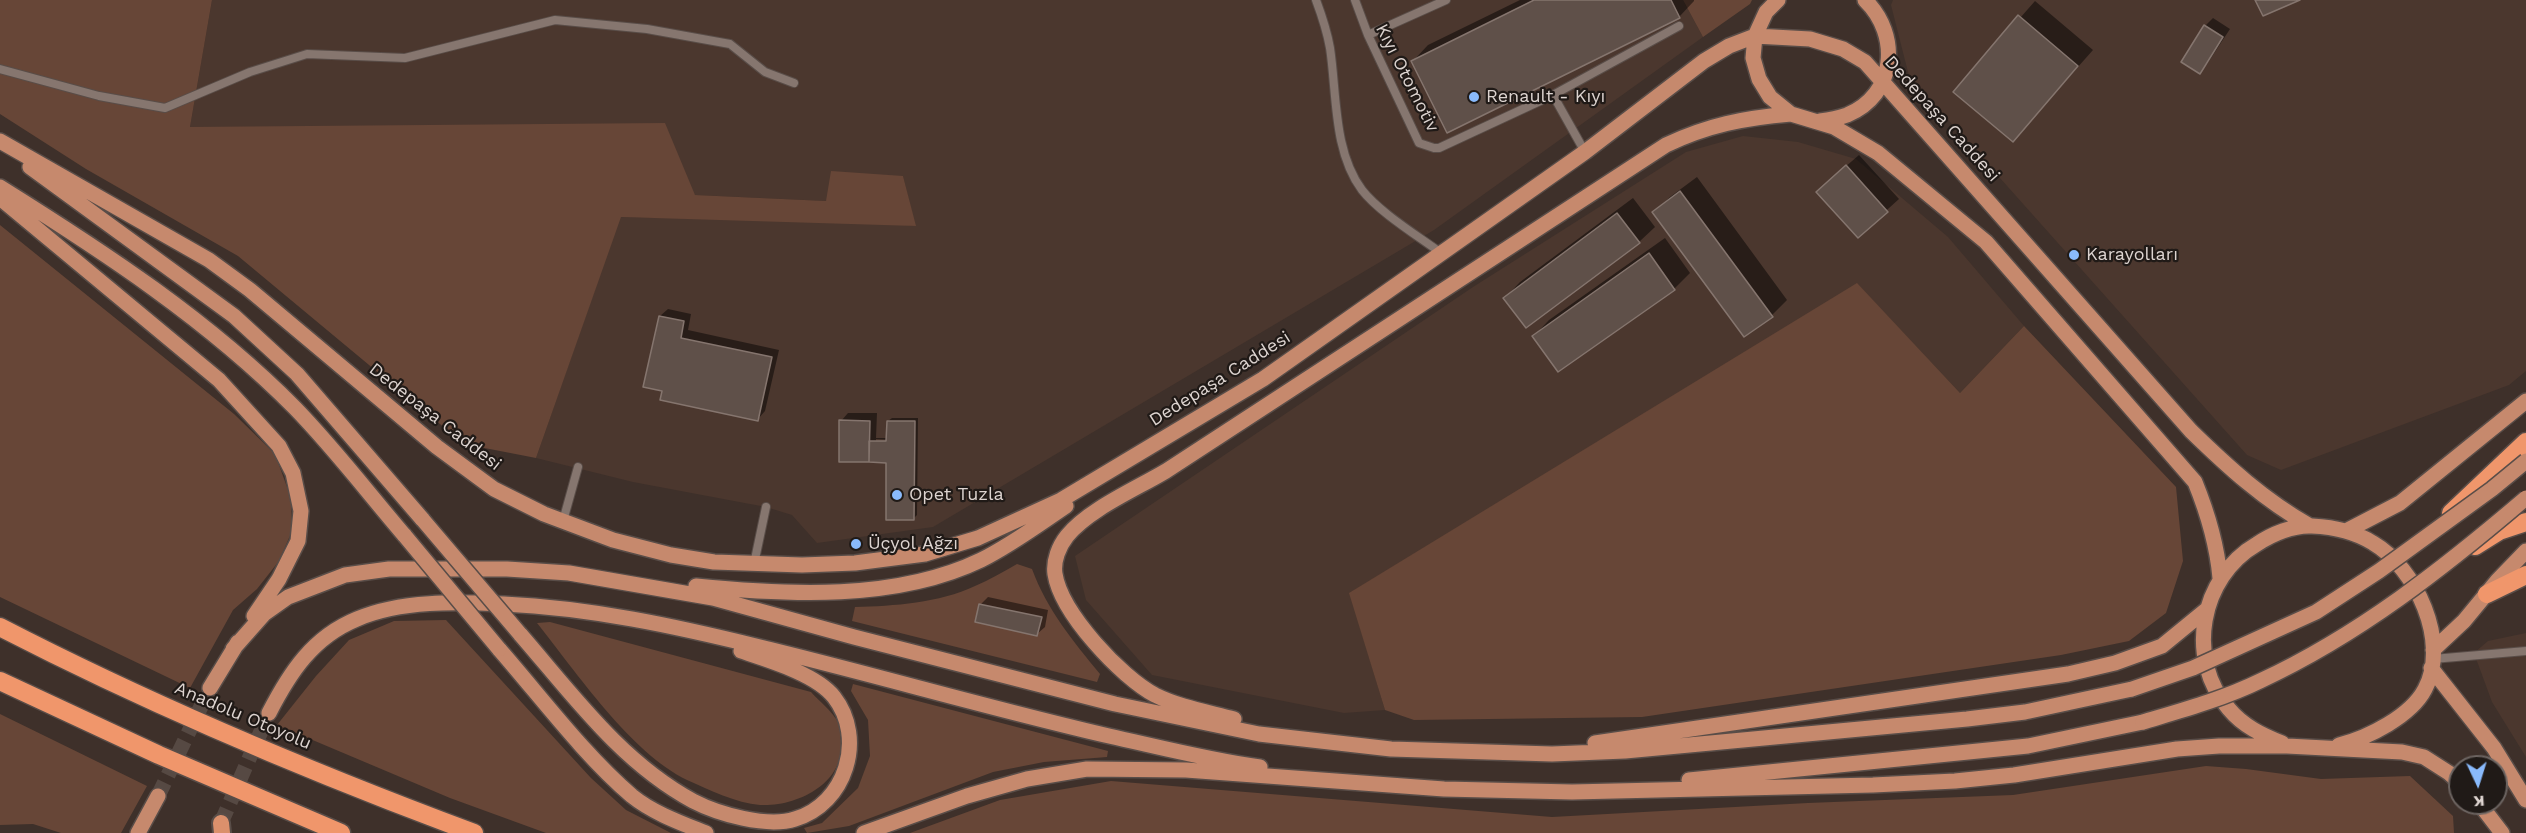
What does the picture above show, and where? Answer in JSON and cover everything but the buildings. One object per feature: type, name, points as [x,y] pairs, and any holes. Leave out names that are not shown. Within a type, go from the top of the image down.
[{"type":"highway","points":[[2427,535],[2526,442]]},
{"type":"highway","points":[[2460,554],[2499,531],[2526,522]]},
{"type":"highway","points":[[2487,594],[2526,575]]},
{"type":"highway","name":"Anadolu Otoyolu","points":[[0,627],[172,709],[383,800],[474,833]]},
{"type":"highway","points":[[0,681],[159,755],[341,833]]},
{"type":"main road","points":[[1778,0],[1767,6],[1755,36],[1753,58],[1759,79],[1770,97],[1791,114],[1851,136],[1878,153],[1986,242],[2195,482],[2210,520],[2218,553],[2220,578]]},
{"type":"main road","points":[[1817,122],[1846,115],[1861,107],[1874,95],[1883,81],[1888,62],[1889,41],[1885,27],[1876,11],[1865,0]]},
{"type":"main road","name":"Dedepaşa Caddesi","points":[[0,143],[209,260],[250,290],[437,447],[494,489],[563,521],[613,540],[671,555],[714,562],[754,564],[855,563],[925,554],[978,538],[1061,500],[1263,378],[1585,152],[1704,61],[1729,46],[1755,36],[1810,39],[1843,49],[1865,62],[2191,430],[2234,474],[2280,509],[2310,526]]},
{"type":"main road","points":[[1309,740],[1184,706],[1156,695],[1134,681],[1091,639],[1063,599],[1054,573],[1057,553],[1067,536],[1087,518],[1176,465],[1666,145],[1696,131],[1715,126],[1756,117],[1791,114]]},
{"type":"main road","points":[[0,143],[234,315],[297,374],[621,750],[656,778],[694,802],[733,816],[765,821],[794,819],[819,806],[838,787],[847,765],[851,738],[846,718],[833,696],[810,679],[781,665],[629,617]]},
{"type":"main road","points":[[0,187],[92,244],[207,328],[295,408],[600,765],[634,797],[669,819],[706,833]]},
{"type":"main road","points":[[0,198],[219,380],[279,446],[293,473],[301,511],[298,541],[279,579],[210,688]]},
{"type":"main road","points":[[2348,530],[2400,503],[2526,401]]},
{"type":"main road","points":[[233,649],[264,614],[288,597],[345,575],[389,569],[569,573],[788,592],[841,592],[938,576],[980,561],[1019,538],[1149,447]]},
{"type":"main road","points":[[569,573],[713,598],[1115,704],[1259,734],[1391,749],[1473,753],[1625,752],[2025,712],[2132,689],[2213,659],[2316,612],[2379,571],[2492,489],[2526,461]]},
{"type":"main road","points":[[1572,792],[2028,746],[2144,722],[2202,705],[2260,681],[2331,644],[2394,604],[2460,554],[2526,498]]},
{"type":"main road","points":[[2287,746],[2255,732],[2229,709],[2211,679],[2203,645],[2206,610],[2220,578],[2243,552],[2273,534],[2310,526],[2348,530],[2375,543],[2401,566],[2427,613],[2433,629],[2433,659],[2425,689],[2413,705],[2369,735],[2322,749]]},
{"type":"main road","points":[[2433,659],[2515,560],[2526,551]]},
{"type":"main road","points":[[269,713],[286,680],[309,649],[334,630],[359,618],[394,608],[477,603],[540,606],[629,617],[802,657],[1053,723],[1170,750],[1261,767],[1444,789]]},
{"type":"main road","points":[[1473,753],[1614,741],[2068,674],[2115,663],[2162,646],[2206,610]]},
{"type":"main road","points":[[2433,659],[2494,748],[2526,800]]},
{"type":"main road","points":[[864,833],[967,796],[1027,779],[1088,769],[1186,770],[1444,789],[1572,792],[1955,781],[2024,773],[2177,749],[2219,746],[2287,746],[2379,750],[2424,757],[2448,772]]},
{"type":"main road","points":[[138,833],[158,796]]},
{"type":"main road","points":[[2488,815],[2502,833]]},
{"type":"lane","points":[[1316,0],[1326,26],[1337,116],[1343,145],[1352,171],[1362,189],[1373,202],[1441,253]]},
{"type":"lane","name":"Kıyı Otomotiv","points":[[1355,0],[1368,35],[1419,143],[1439,148],[1553,95],[1679,26]]},
{"type":"lane","points":[[1368,35],[1446,0]]},
{"type":"lane","points":[[0,69],[99,96],[165,108],[250,72],[307,54],[405,58],[555,20],[647,29],[730,44],[765,72],[794,83]]},
{"type":"lane","points":[[1553,95],[1585,152]]},
{"type":"lane","points":[[563,521],[578,467]]},
{"type":"lane","points":[[754,564],[766,507]]},
{"type":"lane","points":[[2433,659],[2526,651]]},
{"type":"shaded area","points":[[0,0],[212,0],[190,127],[665,123],[695,195],[826,201],[831,171],[903,176],[916,226],[621,217],[536,458],[464,444],[238,256],[86,169],[0,114]]},
{"type":"shaded area","points":[[212,0],[1683,0],[1703,37],[1434,230],[933,527],[817,543],[792,515],[766,507],[633,482],[536,458],[620,217],[863,221],[915,226],[903,176],[826,201],[695,195],[190,127]]},
{"type":"shaded area","points":[[1683,0],[1752,0],[1750,4],[1703,37]]},
{"type":"shaded area","points":[[1893,0],[2526,0],[2526,371],[2509,385],[2281,470],[2247,455],[1909,76],[1891,5]]},
{"type":"shaded area","points":[[1743,136],[1798,142],[1856,159],[1948,237],[2024,326],[1960,393],[1857,284],[1350,593],[1385,710],[1344,713],[1152,675],[1086,600],[1075,556],[1473,287],[1686,152]]},
{"type":"shaded area","points":[[0,225],[234,414],[275,454],[291,498],[292,531],[279,561],[257,589],[233,610],[190,688],[0,597]]},
{"type":"shaded area","points":[[1857,283],[1960,393],[2024,326],[2176,487],[2183,561],[2166,613],[2129,641],[2061,655],[1642,717],[1414,720],[1385,710],[1349,593]]},
{"type":"shaded area","points":[[1017,564],[1032,569],[1053,612],[1100,674],[1097,682],[852,621],[855,607],[901,604],[947,596],[980,584]]},
{"type":"shaded area","points":[[446,620],[591,778],[626,810],[671,833],[546,833],[450,798],[277,725],[316,676],[349,640],[394,621]]},
{"type":"shaded area","points":[[550,622],[811,692],[839,724],[840,755],[836,769],[827,780],[803,797],[774,805],[742,802],[687,780],[645,751],[606,710],[537,623]]},
{"type":"shaded area","points":[[2526,633],[2526,757],[2492,702],[2474,653],[2488,641]]},
{"type":"shaded area","points":[[853,684],[1108,751],[1107,757],[1044,762],[993,772],[849,826],[807,833],[804,828],[822,823],[858,788],[870,756],[868,720],[851,691]]},
{"type":"shaded area","points":[[0,714],[147,786],[121,833],[61,833],[33,824],[0,825]]},
{"type":"shaded area","points":[[2206,766],[2321,779],[2410,776],[2448,811],[2448,815],[2453,816],[2454,833],[910,833],[1000,800],[1111,781],[1552,817],[2013,795]]},
{"type":"tunnel","points":[[158,796],[210,688]]},
{"type":"tunnel","points":[[221,823],[269,713]]},
{"type":"place","name":"Renault - Kıyı","points":[[1474,97]]},
{"type":"place","name":"Karayolları","points":[[2074,255]]},
{"type":"place","name":"Opet Tuzla","points":[[897,495]]},
{"type":"place","name":"Üçyol Ağzı","points":[[856,544]]}]
